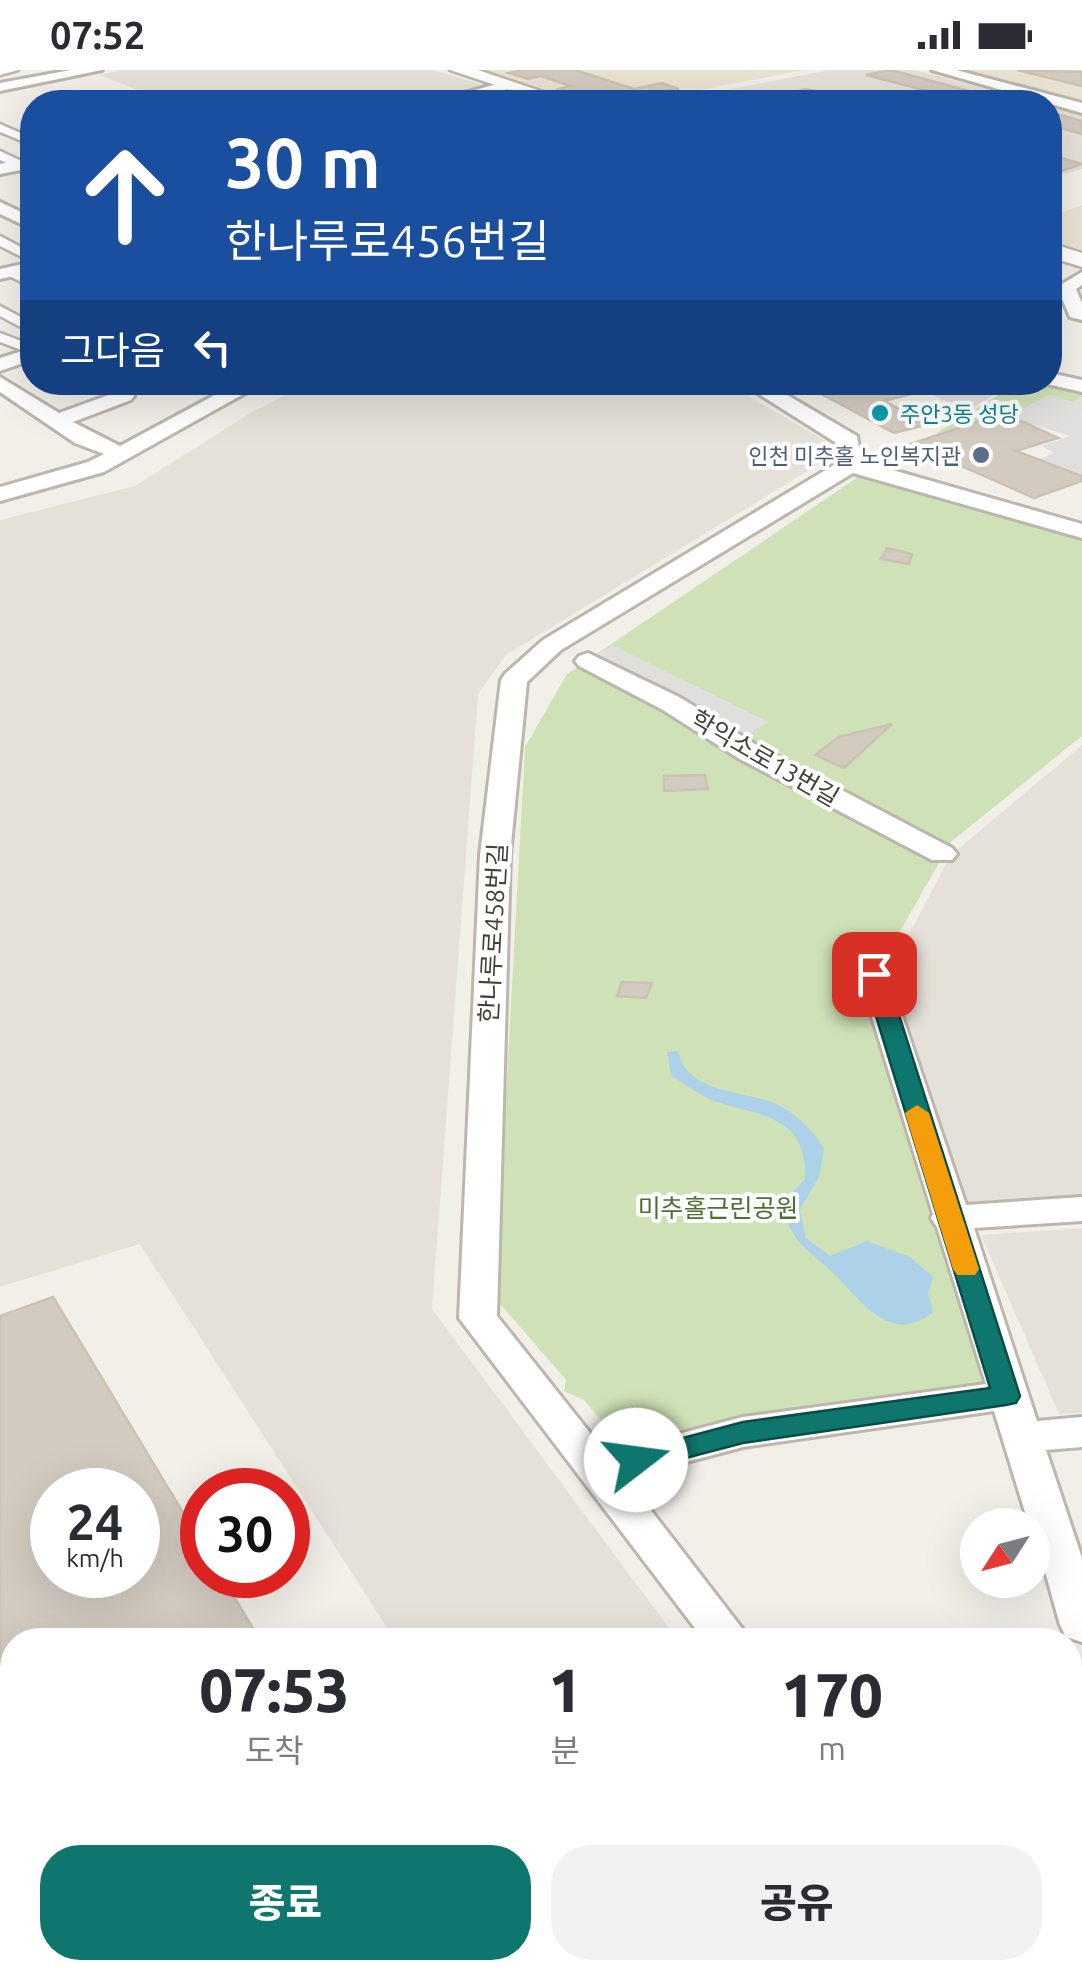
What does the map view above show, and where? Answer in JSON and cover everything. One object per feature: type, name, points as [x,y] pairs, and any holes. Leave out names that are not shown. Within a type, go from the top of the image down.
[{"type":"street","points":[[0,72],[12,70]]},
{"type":"street","points":[[0,90],[96,70]]},
{"type":"street","points":[[460,70],[524,90]]},
{"type":"street","points":[[946,71],[1016,90]]},
{"type":"street","points":[[487,90],[507,85]]},
{"type":"street","points":[[0,127],[16,122]]},
{"type":"street","points":[[1082,277],[1066,287],[1077,313],[1082,314]]},
{"type":"street","points":[[4,386],[83,438],[122,454]]},
{"type":"street","points":[[57,421],[122,395]]},
{"type":"street","points":[[0,494],[96,467],[232,395]]},
{"type":"street","points":[[772,395],[850,441],[850,465],[1082,531]]},
{"type":"street","name":"한나루로458번길","points":[[720,1628],[478,1318],[495,855],[514,680],[552,645],[850,465]]},
{"type":"street","name":"학익소로13번길","points":[[588,660],[672,704],[748,752],[942,854]]},
{"type":"street","points":[[874,974],[1082,1625]]},
{"type":"street","points":[[949,1218],[1082,1209]]},
{"type":"street","points":[[600,1470],[743,1432],[1006,1396]]},
{"type":"street","points":[[1019,1437],[1082,1432]]},
{"type":"shaded area","points":[[123,70],[433,70],[485,86],[467,90],[138,90],[100,75]]},
{"type":"shaded area","points":[[477,70],[805,70],[699,90],[541,90]]},
{"type":"shaded area","points":[[830,70],[915,70],[991,90],[726,90]]},
{"type":"shaded area","points":[[1082,70],[1082,104],[1062,99],[1062,90],[1031,90],[961,71]]},
{"type":"shaded area","points":[[1062,109],[1082,115],[1082,169],[1062,175]]},
{"type":"shaded area","points":[[1082,205],[1082,250],[1062,244],[1062,212]]},
{"type":"shaded area","points":[[286,395],[747,395],[829,443],[829,458],[506,655],[478,694],[432,1309],[669,1628],[387,1628],[310,1508],[310,1468],[284,1468],[140,1244],[0,1287],[0,520],[135,486]]},
{"type":"shaded area","points":[[932,395],[993,395],[972,408]]},
{"type":"shaded area","points":[[1049,395],[1072,402],[1082,397],[1082,475],[1039,459],[1054,453],[1042,446],[1070,436],[1010,417]]},
{"type":"shaded area","points":[[612,645],[768,722],[740,740],[592,657]]},
{"type":"shaded area","points":[[1082,745],[1082,1196],[968,1205],[885,980],[950,856]]},
{"type":"shaded area","points":[[1082,1228],[1082,1413],[1059,1414],[981,1235]]},
{"type":"green space","points":[[1062,384],[1082,387],[1082,397],[1072,402],[1049,395],[1062,395]]},
{"type":"green space","points":[[998,395],[1049,395],[1010,417],[991,417],[935,434]]},
{"type":"green space","name":"미추홀근린공원","points":[[858,477],[926,488],[1082,531],[1082,736],[951,842],[875,975],[1007,1395],[615,1436],[584,1400],[564,1391],[566,1380],[495,1298],[525,747],[567,674]]},
{"type":"water","points":[[678,1051],[693,1076],[720,1089],[778,1105],[804,1124],[824,1148],[819,1177],[800,1210],[806,1238],[830,1256],[867,1241],[910,1257],[933,1277],[928,1294],[933,1312],[905,1324],[880,1317],[803,1246],[781,1204],[805,1179],[799,1143],[781,1123],[714,1101],[671,1076],[667,1052]]},
{"type":"building","points":[[575,70],[634,89],[662,83],[679,89],[562,90],[559,89],[571,86],[541,76],[528,79],[509,73]]},
{"type":"building","points":[[891,70],[965,90],[923,90],[866,75]]},
{"type":"building","points":[[1017,70],[1082,72],[1082,86]]},
{"type":"building","points":[[1062,115],[1082,121],[1082,134],[1062,128]]},
{"type":"building","points":[[1062,158],[1082,164],[1062,171]]},
{"type":"building","name":"주안3동 성당","points":[[823,395],[907,395],[884,401],[929,424],[894,433]]},
{"type":"building","name":"인천 미추홀 노인복지관","points":[[991,417],[1024,422],[1058,438],[1016,451],[1082,476],[1082,481],[1034,498],[911,444]]},
{"type":"building","points":[[887,548],[912,554],[909,564],[881,559]]},
{"type":"building","points":[[892,724],[844,768],[815,755],[839,737]]},
{"type":"building","points":[[705,775],[708,789],[664,791],[664,776]]},
{"type":"building","points":[[622,982],[652,983],[646,998],[617,996]]},
{"type":"building","points":[[53,1297],[156,1468],[30,1468],[30,1598],[160,1598],[160,1474],[180,1508],[180,1598],[235,1598],[253,1628],[0,1628],[0,1316]]},
{"type":"slow traffic","points":[[917,1113],[966,1269]]},
{"type":"place","name":"주안3동 성당","points":[[880,413]]},
{"type":"place","name":"인천 미추홀 노인복지관","points":[[981,455]]},
{"type":"route","points":[[636,1460],[743,1432],[1006,1396],[874,974]]}]
